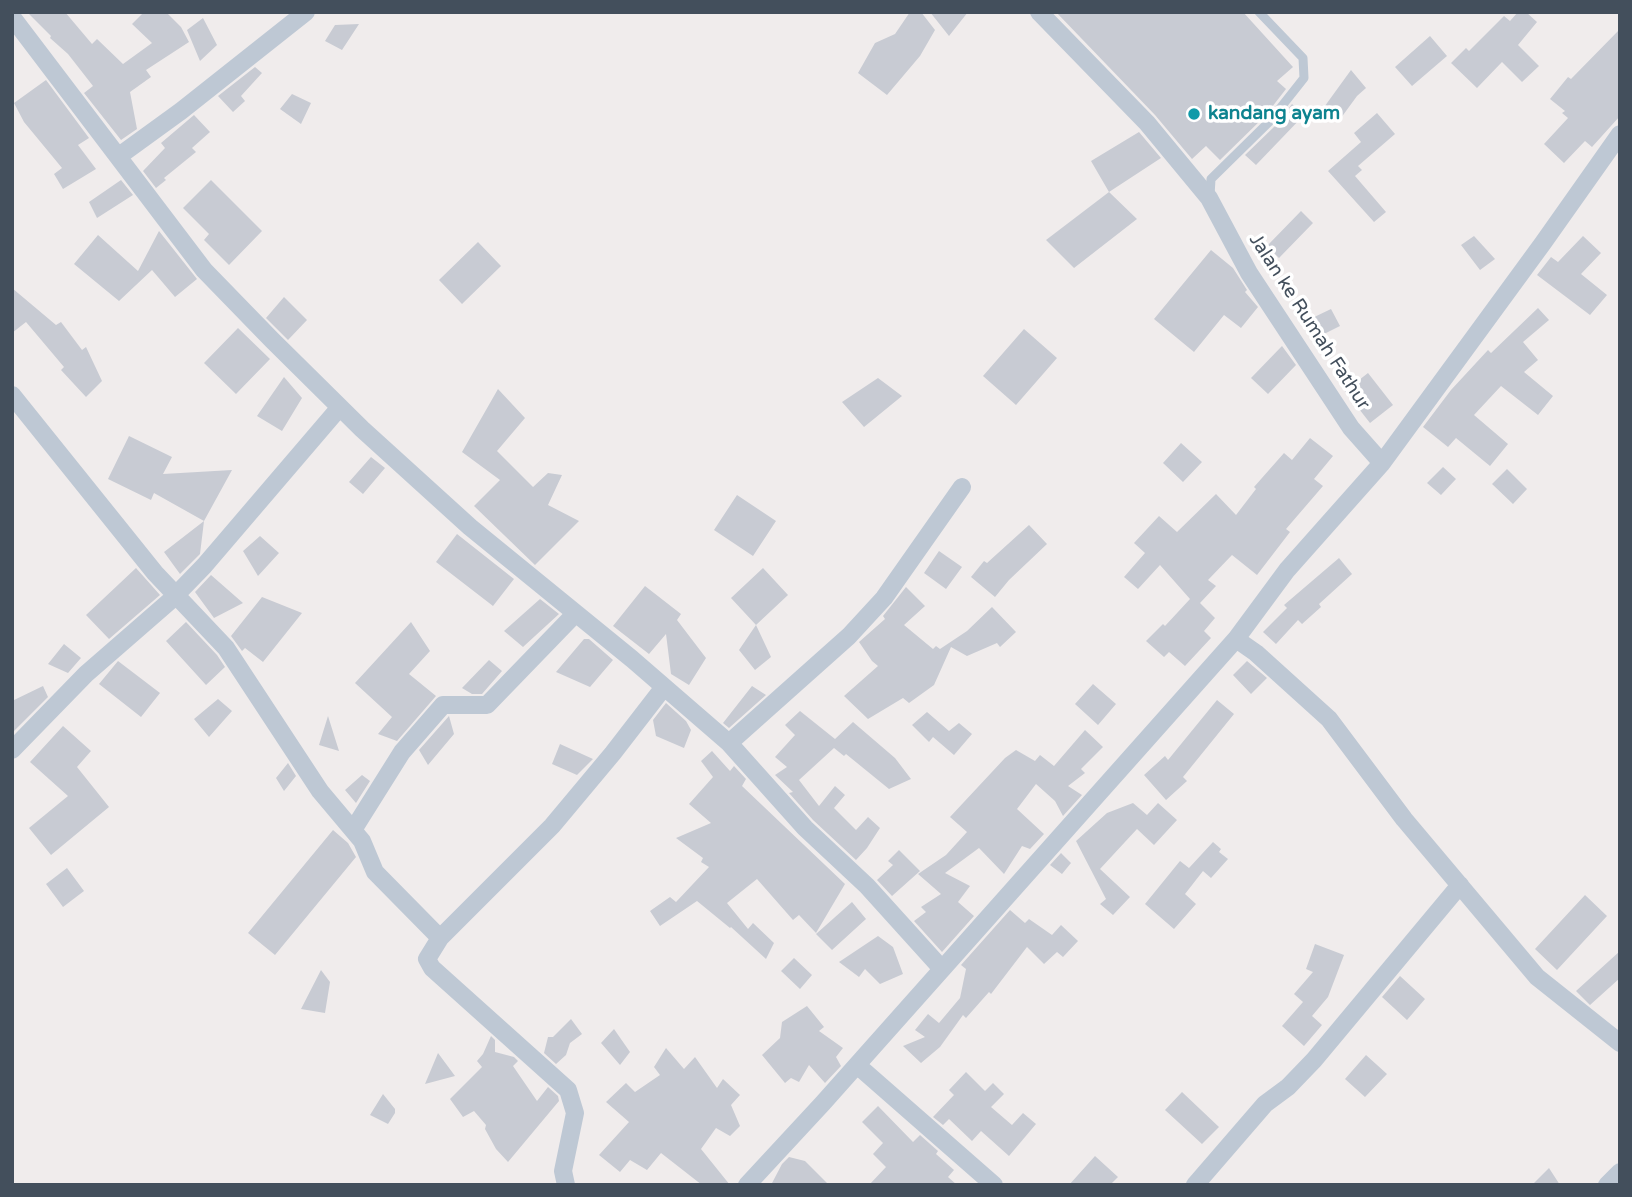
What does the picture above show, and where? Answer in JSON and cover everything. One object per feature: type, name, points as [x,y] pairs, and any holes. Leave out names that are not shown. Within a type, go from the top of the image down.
[{"type":"street","points":[[119,156],[181,111],[306,12]]},
{"type":"street","name":"Jalan ke Rumah Fathur","points":[[1039,12],[1147,124],[1209,198],[1249,273],[1351,428],[1382,463]]},
{"type":"street","points":[[12,17],[204,270],[340,407],[470,527],[729,743],[805,828],[867,886],[942,969]]},
{"type":"street","points":[[747,1185],[1236,639],[1287,570],[1382,463],[1620,134]]},
{"type":"street","points":[[12,395],[155,573],[226,648],[320,791],[362,841],[375,872],[440,938]]},
{"type":"street","points":[[12,750],[86,674],[176,595],[204,566],[340,407]]},
{"type":"street","points":[[729,743],[849,636],[884,598],[962,487]]},
{"type":"street","points":[[353,830],[402,752],[443,705],[487,705],[575,614]]},
{"type":"street","points":[[1236,639],[1256,653],[1329,719],[1404,819],[1537,976],[1620,1043]]},
{"type":"street","points":[[566,1185],[563,1171],[575,1113],[568,1090],[432,968],[427,959],[440,938],[552,826],[664,687]]},
{"type":"street","points":[[1195,1185],[1265,1104],[1288,1087],[1314,1060],[1460,885]]},
{"type":"street","points":[[857,1065],[994,1185]]},
{"type":"street","points":[[1607,1185],[1620,1172]]},
{"type":"lane","points":[[1209,198],[1211,179],[1270,121],[1304,78],[1303,58],[1259,12]]},
{"type":"building","points":[[27,12],[65,12],[92,44],[97,39],[123,64],[152,43],[132,24],[144,12],[166,12],[181,27],[189,42],[146,70],[151,77],[130,92],[137,129],[121,140],[84,93],[93,86],[68,54]]},
{"type":"building","points":[[910,12],[921,12],[935,30],[920,56],[887,95],[858,73],[875,43],[895,34]]},
{"type":"building","points":[[930,12],[968,12],[949,36]]},
{"type":"building","name":"kandang ayam","points":[[1056,12],[1243,12],[1293,67],[1277,81],[1286,89],[1265,116],[1220,160],[1206,146],[1192,159],[1155,115]]},
{"type":"building","points":[[1518,12],[1526,12],[1537,22],[1518,45],[1539,66],[1522,82],[1502,62],[1477,88],[1451,63],[1466,48],[1469,51],[1504,16],[1510,21]]},
{"type":"building","points":[[203,18],[217,45],[200,61],[187,30]]},
{"type":"building","points":[[359,24],[342,50],[325,41],[335,25]]},
{"type":"building","points":[[1620,29],[1620,116],[1592,147],[1585,141],[1564,163],[1544,144],[1568,118],[1562,113],[1565,111],[1550,99],[1568,77],[1571,79]]},
{"type":"building","points":[[1430,36],[1447,56],[1412,86],[1395,67]]},
{"type":"building","points":[[255,67],[262,73],[241,96],[245,101],[233,112],[218,96]]},
{"type":"building","points":[[1351,70],[1366,88],[1338,122],[1322,110]]},
{"type":"building","points":[[46,80],[89,138],[78,145],[96,169],[63,189],[54,174],[62,168],[24,122],[14,103]]},
{"type":"building","points":[[292,94],[311,103],[301,124],[280,109]]},
{"type":"building","points":[[1292,104],[1304,115],[1256,165],[1245,155],[1275,126]]},
{"type":"building","points":[[1377,113],[1395,134],[1358,166],[1362,170],[1355,176],[1386,212],[1374,222],[1328,171],[1361,142],[1354,133]]},
{"type":"building","points":[[194,115],[210,132],[192,148],[196,152],[156,188],[143,171],[165,148],[161,143]]},
{"type":"building","points":[[1139,132],[1161,158],[1109,192],[1091,161]]},
{"type":"building","points":[[121,180],[133,195],[97,218],[89,202]]},
{"type":"building","points":[[211,180],[262,231],[229,265],[204,240],[209,234],[183,208]]},
{"type":"building","points":[[1109,192],[1137,219],[1074,268],[1046,240]]},
{"type":"building","points":[[1301,211],[1313,223],[1279,258],[1267,246]]},
{"type":"building","points":[[159,231],[197,279],[175,297],[152,270],[119,301],[74,264],[98,235],[138,271]]},
{"type":"building","points":[[1474,236],[1495,259],[1480,270],[1461,245]]},
{"type":"building","points":[[1583,236],[1601,253],[1581,274],[1607,295],[1590,315],[1537,275],[1551,257],[1558,262]]},
{"type":"building","points":[[478,242],[501,266],[462,304],[439,280]]},
{"type":"building","points":[[1211,250],[1233,268],[1247,290],[1245,292],[1258,307],[1241,328],[1224,315],[1194,352],[1154,319]]},
{"type":"building","points":[[12,288],[56,325],[61,322],[82,350],[86,347],[102,381],[86,397],[61,370],[64,367],[26,322],[12,333]]},
{"type":"building","points":[[284,297],[307,320],[288,340],[266,318]]},
{"type":"building","points":[[1538,308],[1549,320],[1523,342],[1538,360],[1524,372],[1553,396],[1538,415],[1501,386],[1474,415],[1508,444],[1490,466],[1456,438],[1448,447],[1423,427],[1451,390],[1488,350],[1491,353]]},
{"type":"building","points":[[1331,309],[1340,326],[1314,339],[1306,321]]},
{"type":"building","points":[[238,328],[270,359],[236,394],[204,363]]},
{"type":"building","points":[[1024,329],[1057,358],[1016,405],[983,376]]},
{"type":"building","points":[[1282,346],[1296,365],[1268,394],[1251,378]]},
{"type":"building","points":[[1368,373],[1393,405],[1370,423],[1345,391]]},
{"type":"building","points":[[284,377],[302,398],[282,431],[257,416]]},
{"type":"building","points":[[878,378],[902,396],[864,427],[842,402]]},
{"type":"building","points":[[498,389],[525,418],[497,451],[533,487],[548,473],[562,475],[548,505],[579,521],[535,565],[474,506],[500,480],[462,452]]},
{"type":"building","points":[[129,436],[172,457],[163,474],[232,470],[204,521],[154,493],[151,500],[108,479]]},
{"type":"building","points":[[1310,438],[1333,456],[1314,479],[1323,486],[1286,529],[1290,532],[1257,575],[1232,555],[1208,580],[1216,586],[1200,603],[1215,618],[1204,631],[1211,638],[1185,666],[1169,652],[1164,657],[1146,641],[1163,624],[1165,626],[1190,599],[1160,565],[1138,589],[1124,577],[1145,553],[1134,543],[1159,516],[1177,532],[1216,494],[1236,515],[1256,489],[1254,487],[1284,453],[1292,460]]},
{"type":"building","points":[[1181,443],[1202,462],[1183,482],[1163,463]]},
{"type":"building","points":[[371,457],[385,468],[363,494],[349,482]]},
{"type":"building","points":[[1443,467],[1456,479],[1441,495],[1427,483]]},
{"type":"building","points":[[1507,469],[1527,489],[1513,504],[1492,484]]},
{"type":"building","points":[[737,495],[776,521],[753,556],[714,530]]},
{"type":"building","points":[[204,521],[200,554],[180,574],[164,552]]},
{"type":"building","points":[[1029,525],[1047,544],[995,597],[971,577],[984,561],[987,563]]},
{"type":"building","points":[[457,534],[514,579],[493,606],[436,562]]},
{"type":"building","points":[[260,536],[279,553],[258,576],[243,551]]},
{"type":"building","points":[[939,551],[962,567],[946,589],[924,573]]},
{"type":"building","points":[[1339,558],[1352,574],[1319,604],[1321,607],[1302,624],[1298,620],[1276,644],[1263,632],[1287,608],[1284,605]]},
{"type":"building","points":[[136,568],[160,595],[109,639],[86,615]]},
{"type":"building","points":[[763,568],[788,595],[756,625],[731,598]]},
{"type":"building","points":[[211,575],[243,603],[214,618],[195,592]]},
{"type":"building","points":[[645,586],[681,614],[677,620],[706,658],[689,685],[671,674],[666,634],[649,654],[613,626]]},
{"type":"building","points":[[906,587],[925,606],[904,625],[933,649],[936,646],[940,649],[967,631],[992,607],[1016,632],[1000,647],[997,643],[967,656],[951,647],[934,685],[909,703],[903,698],[868,719],[844,696],[878,666],[859,642],[885,619],[883,616]]},
{"type":"building","points":[[262,597],[302,613],[263,662],[245,648],[242,651],[231,636]]},
{"type":"building","points":[[540,599],[559,614],[523,647],[504,631]]},
{"type":"building","points":[[186,622],[225,667],[206,685],[166,641]]},
{"type":"building","points":[[411,622],[430,651],[409,674],[436,696],[397,741],[378,734],[392,717],[355,683]]},
{"type":"building","points":[[756,625],[771,657],[755,670],[739,650]]},
{"type":"building","points":[[584,639],[589,639],[613,660],[590,687],[556,672]]},
{"type":"building","points":[[64,644],[81,658],[68,673],[48,664]]},
{"type":"building","points":[[489,660],[502,671],[482,694],[472,694],[462,688]]},
{"type":"building","points":[[118,661],[160,693],[141,717],[99,684]]},
{"type":"building","points":[[1247,661],[1267,678],[1251,694],[1233,675]]},
{"type":"building","points":[[1093,684],[1116,704],[1098,725],[1075,704]]},
{"type":"building","points":[[43,686],[48,697],[12,733],[12,701]]},
{"type":"building","points":[[752,686],[766,695],[729,728],[723,723]]},
{"type":"building","points":[[218,699],[232,711],[209,737],[194,719]]},
{"type":"building","points":[[1217,700],[1234,714],[1183,777],[1187,781],[1166,800],[1144,775],[1165,756],[1168,760]]},
{"type":"building","points":[[666,703],[686,721],[691,730],[684,748],[656,736],[653,720]]},
{"type":"building","points":[[800,711],[835,739],[853,722],[895,758],[911,779],[889,789],[846,754],[844,756],[834,748],[799,780],[819,806],[835,786],[845,795],[834,808],[856,830],[868,817],[880,828],[856,860],[813,820],[789,793],[793,792],[775,775],[787,767],[775,757],[795,735],[785,725]]},
{"type":"building","points":[[927,712],[949,731],[959,723],[972,734],[954,755],[933,737],[929,742],[912,725]]},
{"type":"building","points":[[328,716],[339,751],[319,745]]},
{"type":"building","points":[[449,716],[454,734],[428,765],[419,750]]},
{"type":"building","points":[[63,726],[91,751],[77,767],[109,807],[51,855],[29,828],[68,796],[30,762]]},
{"type":"building","points":[[1085,730],[1103,747],[1081,769],[1085,773],[1068,786],[1082,795],[1063,816],[1055,801],[1036,784],[1017,809],[1044,834],[1030,849],[1022,846],[1004,874],[979,848],[945,873],[970,886],[958,902],[974,916],[942,952],[914,921],[926,912],[921,907],[941,894],[918,874],[946,855],[967,832],[950,817],[1005,758],[1016,750],[1035,761],[1040,755],[1054,766]]},
{"type":"building","points":[[560,744],[593,759],[577,775],[552,764]]},
{"type":"building","points":[[712,751],[730,771],[734,766],[746,779],[742,786],[845,884],[816,933],[799,915],[793,920],[757,879],[727,903],[748,929],[753,923],[774,943],[766,959],[697,901],[660,926],[650,911],[670,897],[676,902],[709,867],[701,862],[703,858],[676,838],[711,823],[689,804],[713,777],[701,761]]},
{"type":"building","points":[[288,763],[296,776],[284,791],[276,778]]},
{"type":"building","points":[[362,775],[370,781],[356,803],[345,790]]},
{"type":"building","points":[[1133,803],[1147,815],[1158,803],[1177,820],[1154,845],[1137,829],[1100,869],[1130,897],[1113,915],[1100,904],[1106,899],[1076,841],[1107,813]]},
{"type":"building","points":[[333,830],[348,843],[356,857],[275,955],[248,933]]},
{"type":"building","points":[[1213,842],[1221,849],[1219,852],[1228,859],[1211,878],[1203,871],[1185,894],[1196,904],[1174,929],[1145,904],[1180,861],[1189,868]]},
{"type":"building","points":[[899,850],[920,871],[892,896],[877,880],[893,865],[888,861]]},
{"type":"building","points":[[1061,853],[1071,863],[1062,874],[1050,865]]},
{"type":"building","points":[[67,868],[84,891],[63,907],[46,884]]},
{"type":"building","points":[[1585,895],[1607,916],[1557,970],[1535,949]]},
{"type":"building","points":[[852,902],[866,919],[832,950],[816,934]]},
{"type":"building","points":[[1010,910],[1025,923],[1029,919],[1052,935],[1061,925],[1078,941],[1063,957],[1057,952],[1044,964],[1027,947],[991,994],[989,992],[966,1018],[963,1015],[940,1047],[921,1063],[903,1046],[925,1037],[915,1030],[928,1014],[939,1023],[960,998],[966,969],[961,965]]},
{"type":"building","points":[[878,936],[893,947],[903,974],[880,984],[865,969],[859,977],[839,962]]},
{"type":"building","points":[[1315,944],[1344,955],[1328,997],[1312,1016],[1322,1025],[1304,1046],[1282,1026],[1303,1002],[1294,994],[1313,972],[1306,969]]},
{"type":"building","points":[[1620,951],[1620,978],[1590,1005],[1576,991]]},
{"type":"building","points":[[794,958],[812,975],[800,989],[781,971]]},
{"type":"building","points":[[321,970],[330,982],[325,1013],[301,1009]]},
{"type":"building","points":[[1400,976],[1425,999],[1407,1020],[1382,997]]},
{"type":"building","points":[[807,1006],[824,1027],[819,1031],[843,1048],[836,1057],[841,1066],[825,1083],[809,1065],[799,1082],[791,1078],[785,1083],[762,1055],[780,1038],[782,1022]]},
{"type":"building","points":[[571,1019],[582,1034],[570,1043],[566,1055],[556,1064],[544,1053],[548,1037],[553,1037]]},
{"type":"building","points":[[614,1029],[630,1052],[620,1065],[601,1043]]},
{"type":"building","points":[[491,1036],[495,1040],[495,1052],[514,1057],[518,1061],[513,1066],[537,1101],[548,1087],[558,1096],[559,1101],[508,1162],[496,1149],[485,1129],[486,1125],[474,1111],[463,1117],[450,1099],[482,1067],[477,1061]]},
{"type":"building","points":[[666,1048],[684,1069],[695,1057],[717,1088],[723,1079],[740,1095],[731,1105],[740,1126],[730,1136],[716,1128],[701,1149],[730,1185],[702,1185],[661,1153],[647,1170],[630,1160],[620,1172],[599,1155],[629,1122],[606,1102],[626,1083],[635,1092],[660,1075],[654,1067]]},
{"type":"building","points":[[438,1053],[455,1076],[425,1084]]},
{"type":"building","points":[[1366,1055],[1387,1074],[1365,1097],[1345,1079]]},
{"type":"building","points":[[966,1072],[985,1091],[993,1083],[1004,1094],[991,1107],[1012,1125],[1023,1113],[1036,1124],[1009,1156],[981,1131],[972,1141],[949,1119],[943,1125],[933,1117],[954,1095],[949,1090]]},
{"type":"building","points":[[1182,1092],[1219,1127],[1202,1144],[1165,1110]]},
{"type":"building","points":[[383,1094],[395,1109],[388,1124],[370,1115]]},
{"type":"building","points":[[878,1106],[913,1142],[920,1135],[938,1151],[936,1154],[954,1170],[948,1177],[957,1185],[869,1185],[886,1167],[873,1154],[883,1143],[862,1122]]},
{"type":"building","points":[[1095,1156],[1118,1177],[1110,1185],[1069,1185]]},
{"type":"building","points":[[789,1157],[805,1161],[829,1185],[771,1185],[782,1164]]},
{"type":"building","points":[[1549,1168],[1560,1185],[1532,1185]]},
{"type":"place","name":"kandang ayam","points":[[1194,114]]}]
